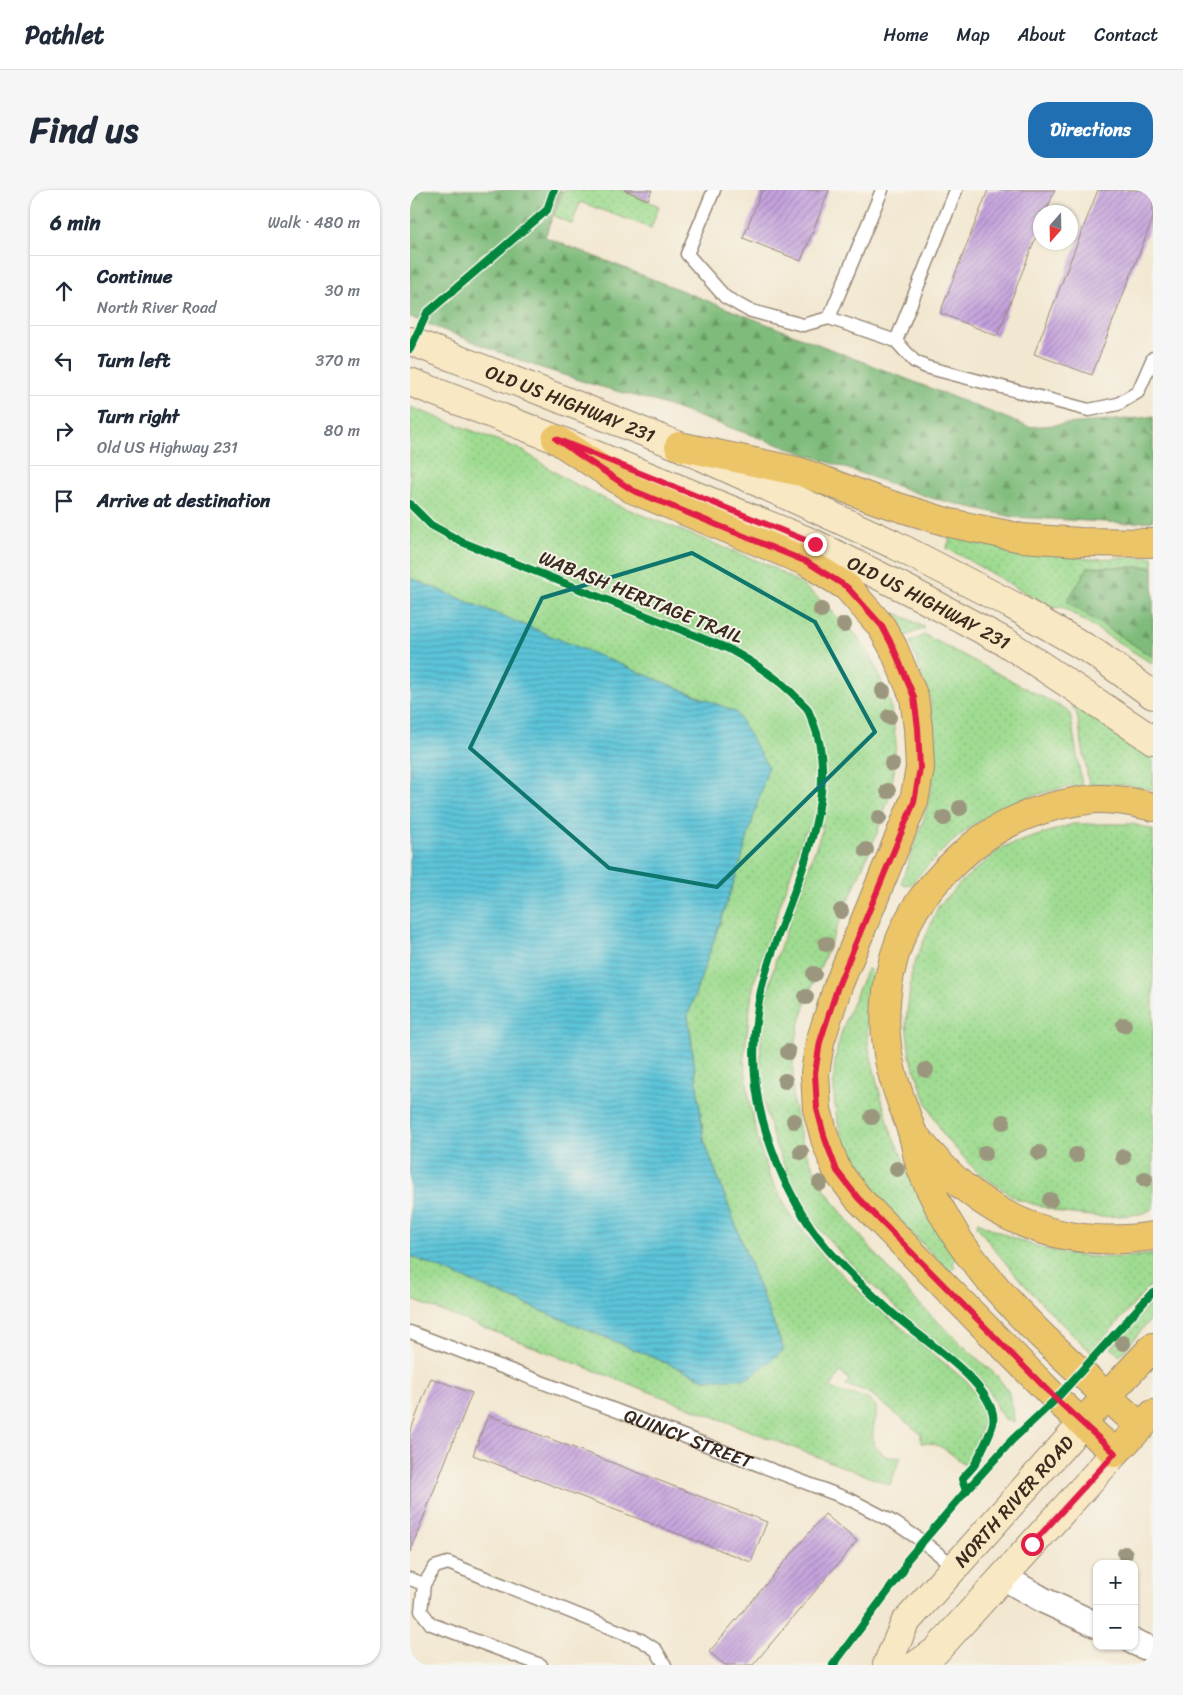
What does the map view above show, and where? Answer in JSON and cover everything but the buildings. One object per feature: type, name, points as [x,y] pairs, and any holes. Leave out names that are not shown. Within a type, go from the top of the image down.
[{"type":"main road","name":"OLD US HIGHWAY 231","points":[[410,341],[679,446],[893,544],[1012,605],[1096,653],[1153,695]]},
{"type":"main road","name":"OLD US HIGHWAY 231","points":[[410,382],[815,544],[908,590],[1007,643],[1153,740]]},
{"type":"main road","points":[[556,439],[632,490],[807,562],[847,587],[882,626],[914,697],[920,768],[914,802],[838,986],[820,1042],[815,1073],[817,1109],[825,1139],[837,1171],[858,1198],[1056,1399],[1115,1453]]},
{"type":"main road","points":[[679,446],[801,472],[879,501],[950,523],[1022,538],[1080,542],[1153,543]]},
{"type":"main road","points":[[916,1665],[936,1651],[1147,1420],[1107,1396],[1022,1314],[986,1274],[960,1241],[921,1169],[912,1133],[896,1088],[887,1047],[886,1014],[888,983],[900,940],[915,908],[941,876],[976,843],[1006,824],[1043,809],[1088,800],[1131,802],[1153,807]]},
{"type":"main road","points":[[912,1133],[938,1163],[964,1187],[1001,1213],[1036,1228],[1075,1238],[1115,1240],[1153,1236]]},
{"type":"main road","name":"NORTH RIVER ROAD","points":[[887,1665],[905,1623],[1153,1347]]},
{"type":"street","points":[[1003,1577],[1045,1601],[1093,1622]]},
{"type":"street","points":[[1138,1644],[1153,1650]]},
{"type":"lane","points":[[714,190],[687,254],[725,297],[748,310],[803,325],[829,318],[896,342],[914,361],[926,367],[1088,410],[1118,404],[1138,392],[1153,358]]},
{"type":"lane","points":[[829,318],[882,190]]},
{"type":"lane","points":[[896,342],[956,190]]},
{"type":"lane","name":"QUINCY STREET","points":[[410,1332],[851,1500],[895,1523],[955,1567]]},
{"type":"lane","points":[[541,1665],[431,1624],[421,1611],[424,1584],[434,1567],[448,1563],[641,1640],[656,1650],[665,1665]]},
{"type":"lane","points":[[410,1579],[424,1584]]},
{"type":"highlighted area","points":[[692,553],[815,622],[875,732],[717,887],[609,868],[470,748],[542,598]]},
{"type":"green space","points":[[410,190],[562,190],[545,237],[1029,427],[1153,417],[1153,521],[1125,523],[1013,517],[931,498],[657,402],[591,384],[530,364],[410,317]]},
{"type":"green space","points":[[564,190],[623,190],[659,206],[651,228],[580,202],[572,224],[554,216]]},
{"type":"green space","points":[[410,407],[523,451],[567,480],[615,504],[768,565],[796,581],[816,596],[853,631],[872,658],[890,702],[896,742],[894,772],[888,801],[877,833],[811,989],[799,1025],[793,1056],[793,1102],[803,1146],[825,1190],[847,1220],[912,1297],[997,1376],[1008,1391],[1014,1422],[1006,1420],[998,1411],[991,1394],[980,1379],[904,1316],[849,1263],[813,1221],[795,1190],[775,1144],[764,1105],[760,1067],[761,1034],[766,1000],[776,959],[824,825],[805,832],[754,982],[744,1058],[749,1099],[757,1137],[769,1175],[791,1216],[823,1256],[868,1300],[967,1382],[980,1399],[985,1414],[981,1431],[968,1462],[964,1464],[939,1446],[921,1443],[921,1434],[871,1394],[846,1386],[849,1379],[840,1372],[831,1387],[841,1392],[864,1397],[874,1404],[876,1414],[873,1441],[876,1448],[887,1456],[901,1456],[890,1485],[410,1299],[410,1256],[705,1379],[784,1350],[704,1140],[688,1015],[741,861],[736,712],[410,578]]},
{"type":"green space","points":[[951,535],[1089,559],[1153,557],[1153,567],[1088,567],[1067,602],[1153,657],[1153,664],[1062,607],[1052,608],[947,548]]},
{"type":"green space","points":[[1088,567],[1153,567],[1153,657],[1067,602]]},
{"type":"green space","points":[[894,613],[925,628],[901,638],[890,618]]},
{"type":"green space","points":[[925,635],[1067,710],[1070,713],[1082,785],[1030,797],[986,817],[948,845],[912,883],[907,885],[901,883],[924,818],[932,783],[934,738],[930,699],[910,642]]},
{"type":"green space","points":[[1072,706],[1105,724],[1153,758],[1153,790],[1127,785],[1089,784],[1077,714]]},
{"type":"green space","points":[[1073,824],[1133,824],[1153,830],[1153,1209],[1141,1214],[1102,1217],[1063,1213],[1017,1199],[978,1173],[944,1136],[927,1104],[910,1056],[906,1023],[912,969],[938,907],[964,879],[1003,847]]},
{"type":"green space","points":[[867,969],[871,970],[873,977],[867,1011],[868,1044],[878,1087],[891,1132],[929,1218],[958,1258],[953,1263],[955,1267],[950,1272],[888,1209],[873,1191],[849,1155],[839,1128],[834,1090],[837,1050],[848,1014]]},
{"type":"green space","points":[[978,1222],[1021,1241],[1063,1253],[1106,1257],[1153,1254],[1153,1283],[1091,1352],[1016,1276],[977,1226]]},
{"type":"green space","points":[[1153,1301],[1153,1316],[1120,1356],[1111,1348]]},
{"type":"water","points":[[410,578],[736,712],[768,767],[741,861],[688,1015],[704,1140],[784,1350],[747,1379],[705,1379],[410,1256]]},
{"type":"cycle path","points":[[410,349],[427,313],[547,210],[554,190]]},
{"type":"cycle path","name":"WABASH HERITAGE TRAIL","points":[[410,504],[431,525],[462,542],[729,649],[773,677],[807,708],[813,722],[821,753],[822,786],[807,855],[762,986],[756,1019],[754,1052],[758,1102],[766,1133],[782,1176],[796,1203],[820,1240],[849,1272],[890,1311],[964,1372],[987,1400],[993,1414],[993,1422],[975,1464],[962,1479],[966,1491]]},
{"type":"cycle path","points":[[833,1665],[903,1571],[907,1560],[966,1491],[1012,1440],[1056,1399],[1153,1292]]},
{"type":"route","points":[[815,544],[556,439],[632,490],[807,562],[847,587],[882,626],[893,647],[914,697],[920,768],[914,802],[838,986],[820,1042],[815,1073],[817,1109],[825,1139],[837,1171],[858,1198],[1056,1399],[1115,1453],[1032,1544]]}]
